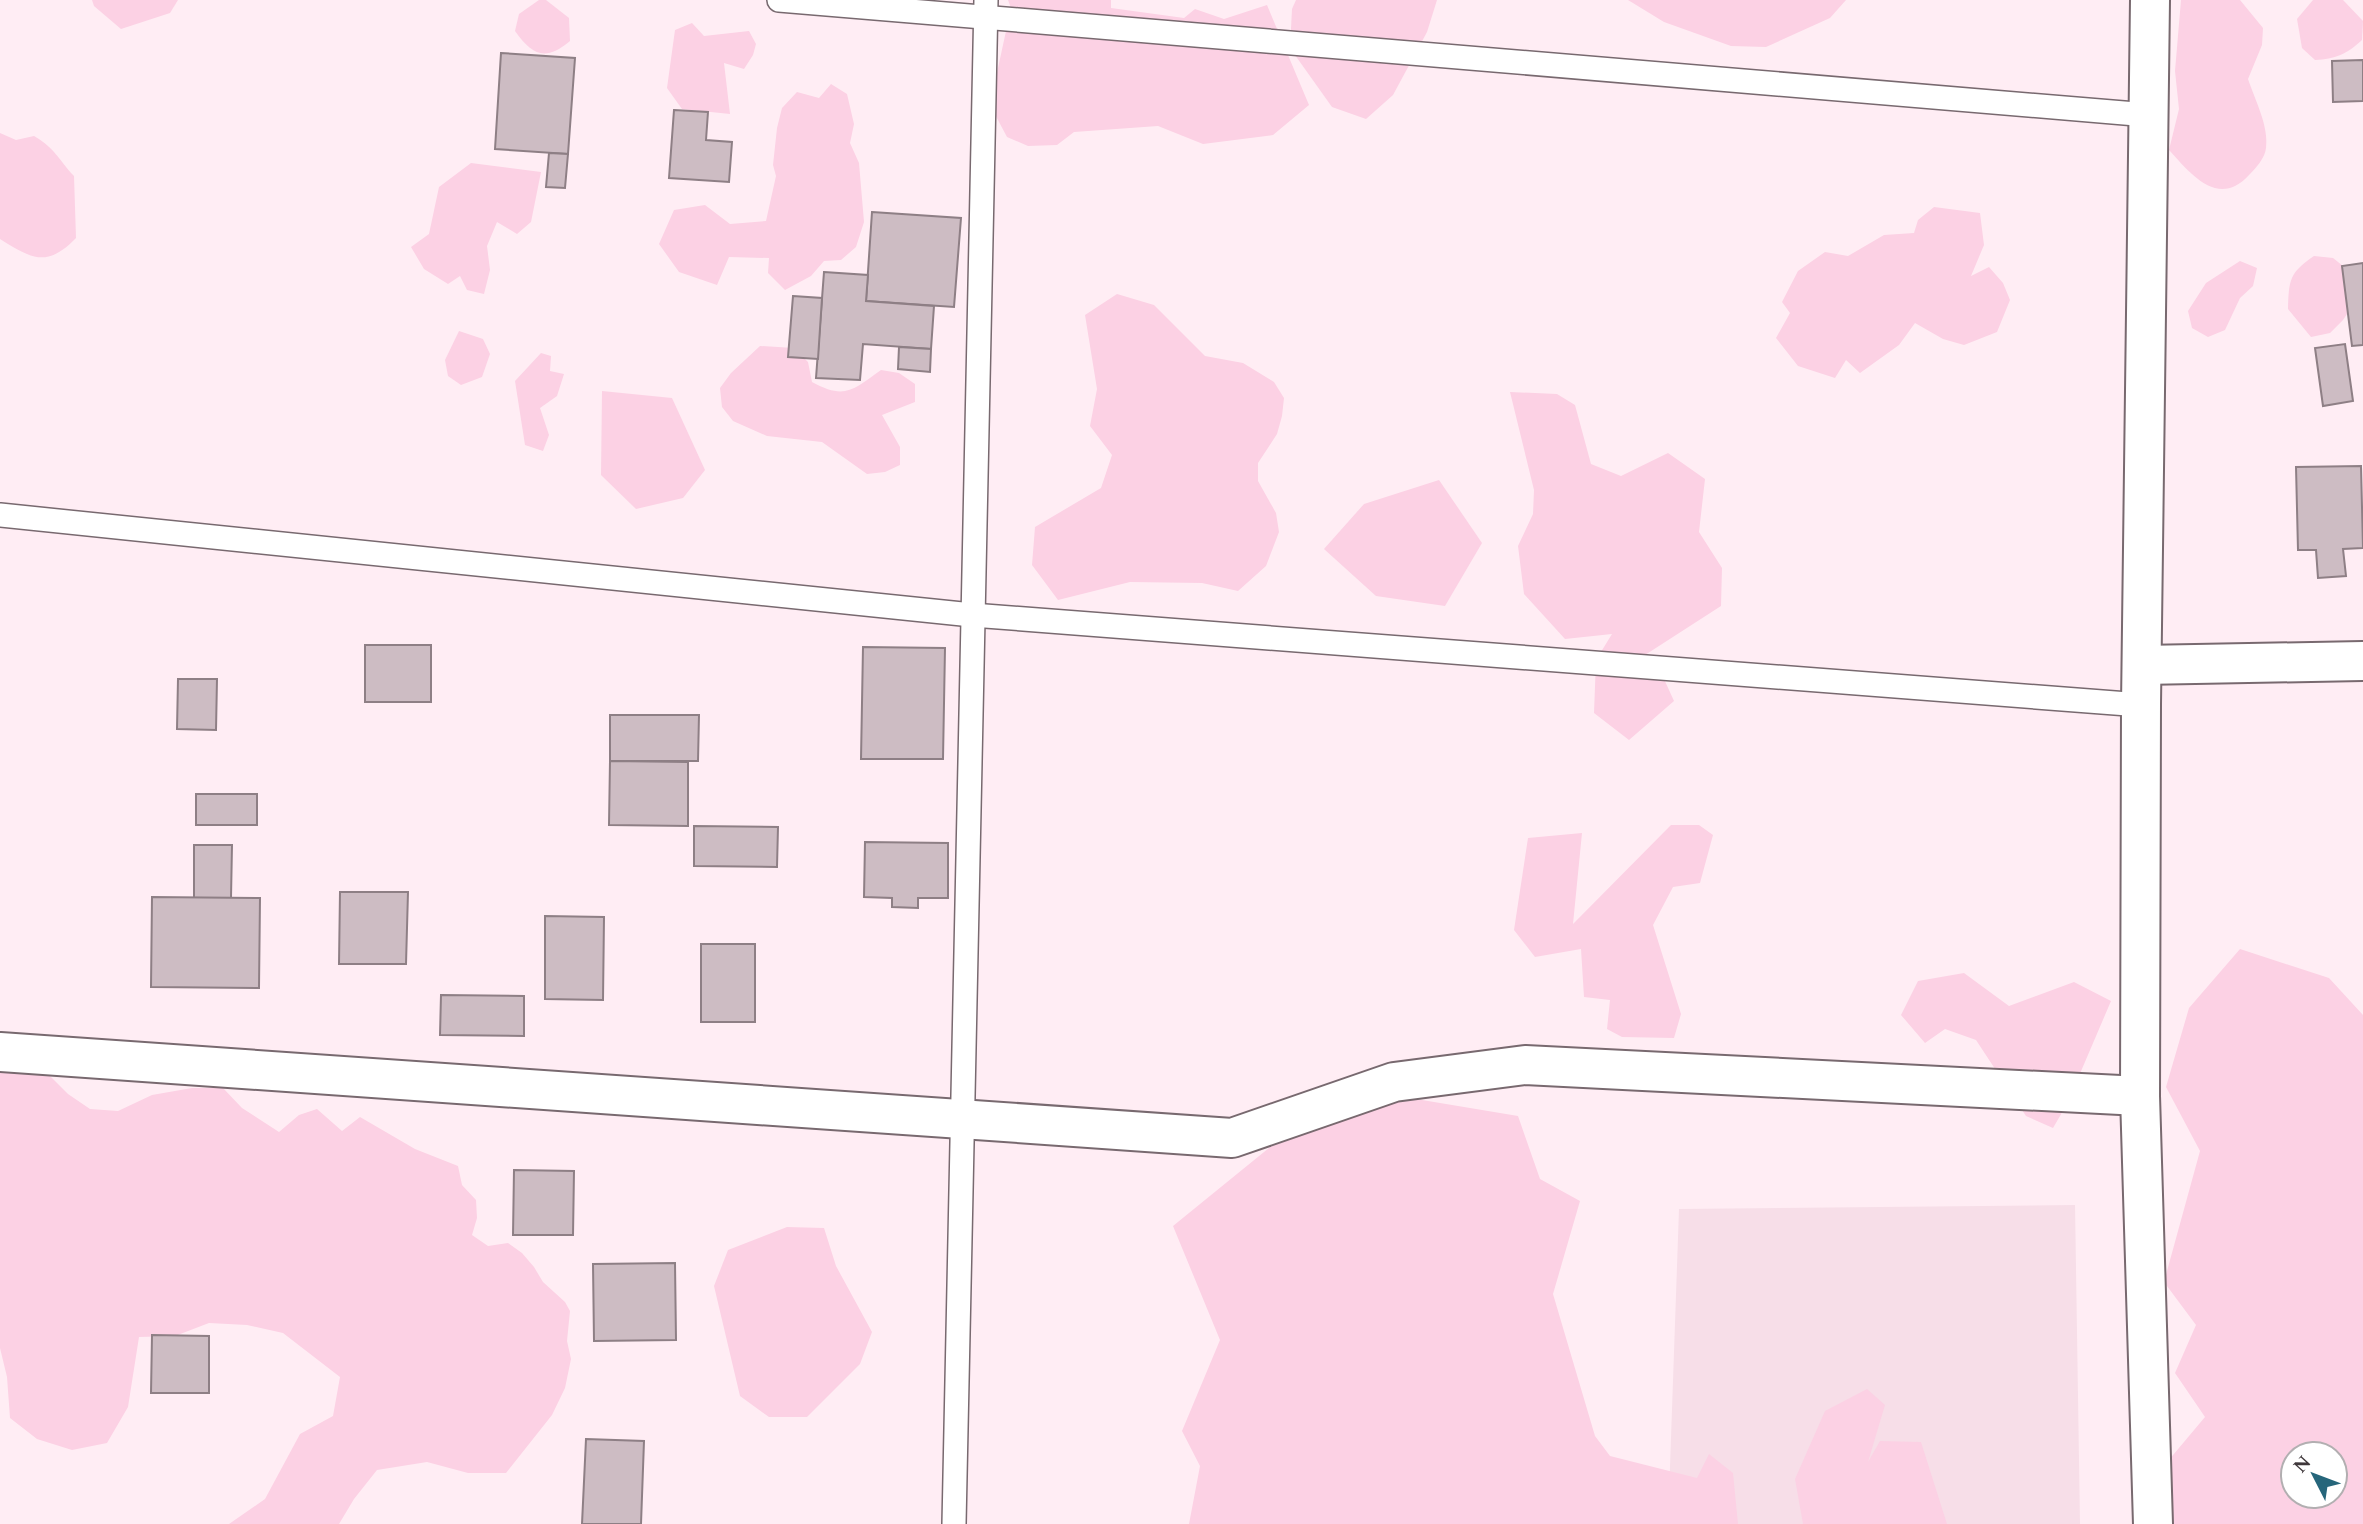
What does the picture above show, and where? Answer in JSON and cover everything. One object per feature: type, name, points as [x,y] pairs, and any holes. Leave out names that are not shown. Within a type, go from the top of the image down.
[{"type":"street","points":[[2150,0],[2141,705],[2140,1096],[2153,1524]]},
{"type":"street","points":[[2142,665],[2363,661]]},
{"type":"street","points":[[0,1052],[1232,1138],[1394,1082],[1525,1065],[2140,1096]]},
{"type":"lane","points":[[779,0],[985,9],[2148,115]]},
{"type":"lane","points":[[954,1524],[985,9]]},
{"type":"lane","points":[[0,514],[972,615],[2141,705]]},
{"type":"shaded area","points":[[92,0],[178,0],[170,13],[121,29],[94,6]]},
{"type":"shaded area","points":[[539,0],[546,0],[569,18],[570,41],[553,52],[540,53],[533,50],[515,31],[519,14]]},
{"type":"shaded area","points":[[1008,0],[1111,0],[1111,8],[1184,18],[1195,9],[1224,19],[1267,5],[1309,105],[1273,135],[1203,144],[1158,126],[1074,132],[1057,145],[1028,146],[1007,137],[990,105],[1011,8]]},
{"type":"shaded area","points":[[1296,0],[1437,0],[1427,32],[1393,95],[1366,119],[1332,107],[1290,48],[1292,9]]},
{"type":"shaded area","points":[[1628,0],[1846,0],[1830,18],[1766,47],[1731,46],[1664,22]]},
{"type":"shaded area","points":[[2181,0],[2240,0],[2263,28],[2262,45],[2248,79],[2263,122],[2265,152],[2260,163],[2249,175],[2238,185],[2226,189],[2205,184],[2169,150],[2179,109],[2175,71]]},
{"type":"shaded area","points":[[2313,0],[2343,0],[2363,21],[2362,40],[2340,55],[2315,60],[2302,48],[2297,19]]},
{"type":"shaded area","points":[[692,23],[704,36],[749,31],[756,44],[744,69],[724,63],[730,114],[682,109],[667,88],[675,30]]},
{"type":"shaded area","points":[[831,84],[847,94],[854,124],[850,143],[859,163],[864,222],[856,247],[841,260],[824,261],[811,276],[785,290],[768,273],[769,258],[729,257],[717,285],[679,272],[659,244],[674,210],[705,205],[730,224],[766,221],[776,176],[773,165],[782,108],[797,92],[819,98]]},
{"type":"shaded area","points":[[0,133],[16,140],[34,136],[41,140],[74,176],[76,238],[56,254],[48,257],[30,255],[0,239]]},
{"type":"shaded area","points":[[471,163],[541,172],[531,222],[517,234],[497,222],[487,246],[490,270],[484,294],[467,290],[460,276],[448,284],[424,269],[411,247],[429,234],[439,187]]},
{"type":"shaded area","points":[[1934,207],[1980,213],[1984,245],[1971,276],[1989,267],[2003,283],[2010,300],[1997,332],[1964,345],[1943,339],[1915,323],[1899,345],[1860,373],[1846,360],[1835,378],[1798,366],[1776,338],[1790,313],[1782,302],[1798,271],[1825,252],[1848,256],[1884,235],[1914,233],[1918,220]]},
{"type":"shaded area","points":[[2314,256],[2333,258],[2348,270],[2353,305],[2330,333],[2311,337],[2288,309],[2292,278],[2300,267]]},
{"type":"shaded area","points":[[2240,261],[2257,268],[2253,286],[2240,298],[2225,330],[2208,337],[2192,328],[2188,311],[2206,283]]},
{"type":"shaded area","points":[[1117,294],[1154,305],[1205,356],[1243,363],[1274,382],[1284,398],[1277,434],[1258,463],[1258,481],[1276,513],[1279,532],[1266,566],[1238,591],[1202,583],[1130,582],[1058,600],[1032,565],[1035,527],[1101,488],[1112,455],[1090,426],[1097,389],[1085,315]]},
{"type":"shaded area","points":[[459,331],[483,339],[490,354],[482,377],[461,385],[448,376],[445,360]]},
{"type":"shaded area","points":[[760,346],[794,348],[808,362],[812,382],[833,391],[856,387],[881,370],[899,373],[915,384],[915,402],[882,415],[900,447],[900,465],[885,472],[867,474],[822,442],[767,436],[733,421],[722,407],[720,388],[731,373]]},
{"type":"shaded area","points":[[541,353],[551,356],[550,371],[564,374],[557,396],[540,408],[549,435],[543,451],[525,445],[515,381]]},
{"type":"shaded area","points":[[602,391],[672,398],[705,470],[683,498],[636,509],[601,475]]},
{"type":"shaded area","points":[[1510,392],[1557,394],[1575,405],[1591,464],[1621,476],[1668,453],[1705,479],[1699,532],[1722,568],[1721,606],[1645,655],[1654,657],[1674,701],[1629,740],[1594,713],[1596,660],[1612,634],[1565,639],[1524,594],[1518,546],[1533,514],[1534,490]]},
{"type":"shaded area","points":[[1439,480],[1482,543],[1445,606],[1376,596],[1324,549],[1364,504]]},
{"type":"shaded area","points":[[1671,825],[1699,825],[1713,835],[1700,883],[1673,887],[1653,925],[1681,1014],[1674,1038],[1622,1037],[1607,1029],[1610,1000],[1584,997],[1581,949],[1535,957],[1514,930],[1528,838],[1582,833],[1573,924]]},
{"type":"shaded area","points":[[2240,949],[2329,978],[2363,1015],[2363,1524],[2165,1524],[2168,1461],[2205,1417],[2175,1373],[2196,1325],[2164,1282],[2200,1151],[2166,1087],[2189,1008]]},
{"type":"shaded area","points":[[1964,973],[2009,1006],[2074,982],[2111,1001],[2067,1104],[2053,1128],[2026,1116],[1976,1040],[1945,1029],[1925,1043],[1901,1015],[1918,981]]},
{"type":"shaded area","points":[[0,1063],[43,1069],[68,1094],[90,1109],[118,1111],[152,1095],[192,1088],[223,1088],[242,1108],[279,1132],[299,1115],[317,1109],[342,1131],[360,1117],[415,1149],[458,1166],[462,1185],[476,1200],[477,1218],[472,1235],[488,1246],[508,1243],[522,1253],[543,1282],[565,1302],[570,1311],[567,1341],[571,1359],[565,1388],[552,1415],[506,1473],[468,1473],[427,1462],[377,1470],[354,1499],[339,1524],[229,1524],[265,1499],[300,1434],[333,1416],[340,1377],[283,1333],[247,1325],[209,1323],[175,1336],[139,1337],[128,1407],[107,1443],[72,1450],[37,1439],[10,1418],[7,1377],[0,1348]]},
{"type":"shaded area","points":[[1344,1087],[1518,1116],[1540,1179],[1580,1201],[1553,1294],[1595,1436],[1610,1456],[1697,1478],[1709,1454],[1733,1473],[1738,1524],[1189,1524],[1200,1466],[1182,1431],[1220,1340],[1173,1226]]},
{"type":"shaded area","points":[[2075,1205],[2080,1524],[1668,1524],[1679,1209]]},
{"type":"shaded area","points":[[787,1227],[824,1228],[836,1266],[872,1332],[860,1364],[807,1417],[769,1417],[740,1396],[714,1286],[728,1250]]},
{"type":"shaded area","points":[[1867,1389],[1885,1405],[1868,1462],[1880,1441],[1921,1442],[1947,1524],[1803,1524],[1795,1479],[1825,1411]]},
{"type":"building","points":[[501,53],[575,58],[568,154],[495,149]]},
{"type":"building","points":[[2363,60],[2363,101],[2333,102],[2332,61]]},
{"type":"building","points":[[674,110],[708,112],[706,140],[732,142],[729,182],[669,178]]},
{"type":"building","points":[[549,153],[568,154],[565,188],[546,187]]},
{"type":"building","points":[[872,212],[961,218],[954,307],[866,301]]},
{"type":"building","points":[[2363,263],[2363,345],[2352,346],[2342,266]]},
{"type":"building","points":[[824,272],[868,275],[866,301],[934,306],[931,349],[863,344],[860,380],[816,378]]},
{"type":"building","points":[[793,296],[822,298],[818,359],[788,357]]},
{"type":"building","points":[[2345,344],[2353,401],[2323,406],[2315,348]]},
{"type":"building","points":[[899,347],[931,349],[930,372],[898,369]]},
{"type":"building","points":[[2361,466],[2363,548],[2343,549],[2346,576],[2318,578],[2316,550],[2298,550],[2296,467]]},
{"type":"building","points":[[365,645],[431,645],[431,702],[365,702]]},
{"type":"building","points":[[863,647],[945,648],[943,759],[861,759]]},
{"type":"building","points":[[178,679],[217,679],[216,730],[177,729]]},
{"type":"building","points":[[610,715],[699,715],[698,761],[610,761]]},
{"type":"building","points":[[610,761],[688,762],[688,826],[609,825]]},
{"type":"building","points":[[196,794],[257,794],[257,825],[196,825]]},
{"type":"building","points":[[694,826],[778,827],[777,867],[694,866]]},
{"type":"building","points":[[865,842],[948,843],[948,898],[918,898],[918,908],[892,907],[892,898],[864,897]]},
{"type":"building","points":[[194,845],[232,845],[231,898],[194,898]]},
{"type":"building","points":[[340,892],[408,892],[406,964],[339,964]]},
{"type":"building","points":[[152,897],[260,898],[259,988],[151,987]]},
{"type":"building","points":[[545,916],[604,917],[603,1000],[545,999]]},
{"type":"building","points":[[701,944],[755,944],[755,1022],[701,1022]]},
{"type":"building","points":[[441,995],[524,996],[524,1036],[440,1035]]},
{"type":"building","points":[[514,1170],[574,1171],[573,1235],[513,1235]]},
{"type":"building","points":[[675,1263],[676,1340],[594,1341],[593,1264]]},
{"type":"building","points":[[152,1335],[209,1336],[209,1393],[151,1393]]},
{"type":"building","points":[[586,1439],[644,1441],[641,1524],[582,1524]]}]
